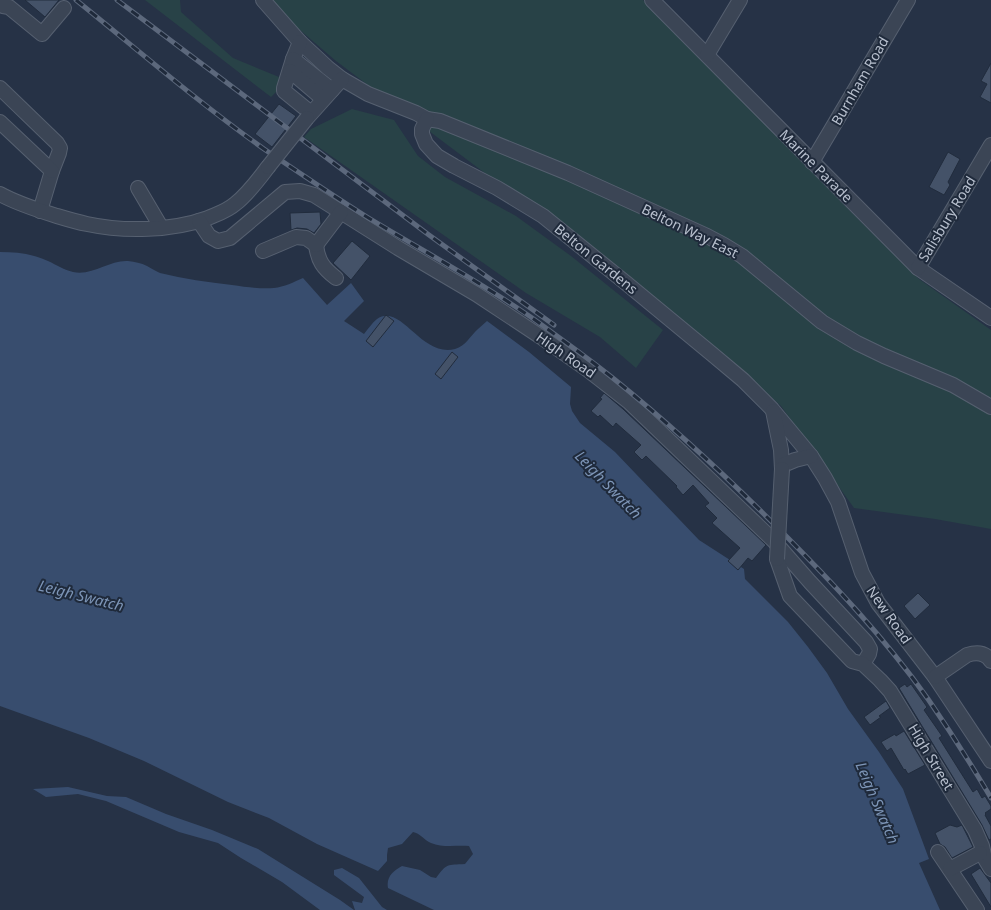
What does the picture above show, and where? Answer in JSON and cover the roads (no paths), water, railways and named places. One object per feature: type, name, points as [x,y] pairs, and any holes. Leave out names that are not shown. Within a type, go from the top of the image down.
[{"type":"street","name":"Belton Way East","points":[[263,0],[300,42],[328,68],[342,79],[368,94],[427,119],[440,121],[568,173],[724,245],[742,256],[822,322],[857,343],[884,356],[953,385],[991,408]]},
{"type":"street","name":"Marine Parade","points":[[652,0],[918,268],[991,318]]},
{"type":"street","points":[[707,55],[740,0]]},
{"type":"street","name":"Burnham Road","points":[[812,162],[908,0]]},
{"type":"street","points":[[0,4],[9,7],[42,34],[64,8]]},
{"type":"street","points":[[290,70],[300,42]]},
{"type":"street","points":[[290,70],[318,105]]},
{"type":"street","points":[[290,70],[318,105]]},
{"type":"street","points":[[0,194],[40,211],[87,224],[110,228],[161,227],[199,221],[218,214],[234,205],[252,188],[318,105],[342,79]]},
{"type":"street","points":[[0,88],[60,148],[40,211]]},
{"type":"street","name":"Belton Gardens","points":[[427,119],[422,129],[422,134],[426,144],[437,156],[498,188],[543,216],[743,380],[772,409]]},
{"type":"street","points":[[0,122],[52,171]]},
{"type":"street","name":"Salisbury Road","points":[[918,268],[991,145]]},
{"type":"street","points":[[138,188],[161,227]]},
{"type":"street","name":"High Road","points":[[199,221],[209,236],[218,242],[230,238],[285,192],[300,191],[314,195],[476,294],[541,337],[629,402],[768,535],[866,642],[870,649],[869,654],[857,663]]},
{"type":"street","points":[[336,278],[326,270],[317,253],[316,245],[340,212]]},
{"type":"street","points":[[263,251],[296,237],[306,238],[316,245]]},
{"type":"street","name":"New Road","points":[[772,409],[811,456],[838,502],[868,586],[935,677],[991,761]]},
{"type":"street","name":"High Street","points":[[772,409],[782,450],[783,467],[777,559],[790,596],[836,644],[880,680],[890,691],[975,830],[985,859],[991,869]]},
{"type":"street","points":[[783,467],[795,460],[811,456]]},
{"type":"street","points":[[935,677],[972,653],[983,655],[991,661]]},
{"type":"street","points":[[938,852],[977,910]]},
{"type":"street","points":[[950,869],[980,853]]},
{"type":"water","name":"Leigh Swatch","points":[[0,252],[19,253],[37,257],[67,270],[80,273],[121,261],[128,261],[142,264],[160,273],[169,275],[253,288],[278,287],[303,278],[327,305],[351,283],[364,301],[344,321],[364,334],[377,319],[386,316],[395,318],[432,346],[443,350],[462,346],[487,321],[529,352],[571,387],[570,404],[580,423],[615,452],[699,540],[744,569],[745,579],[788,622],[808,647],[903,789],[929,859],[919,863],[940,910],[434,910],[388,888],[389,878],[393,872],[402,866],[420,870],[436,878],[448,866],[465,864],[473,854],[469,846],[436,845],[413,832],[402,844],[388,848],[387,861],[378,871],[317,844],[269,818],[228,802],[144,761],[89,738],[0,706]]},
{"type":"water","points":[[68,787],[107,796],[126,797],[258,849],[354,910],[320,910],[282,882],[218,843],[179,832],[106,801],[78,794],[46,797],[33,789]]},
{"type":"water","points":[[342,868],[359,878],[382,907],[387,910],[355,910],[352,901],[362,903],[364,897],[334,875],[334,870]]},
{"type":"railway","points":[[76,0],[192,95],[264,149],[367,217],[515,306],[614,379],[656,414],[718,470],[838,589],[894,654],[928,699],[991,798]]},
{"type":"railway","points":[[117,0],[429,235],[554,325]]}]
